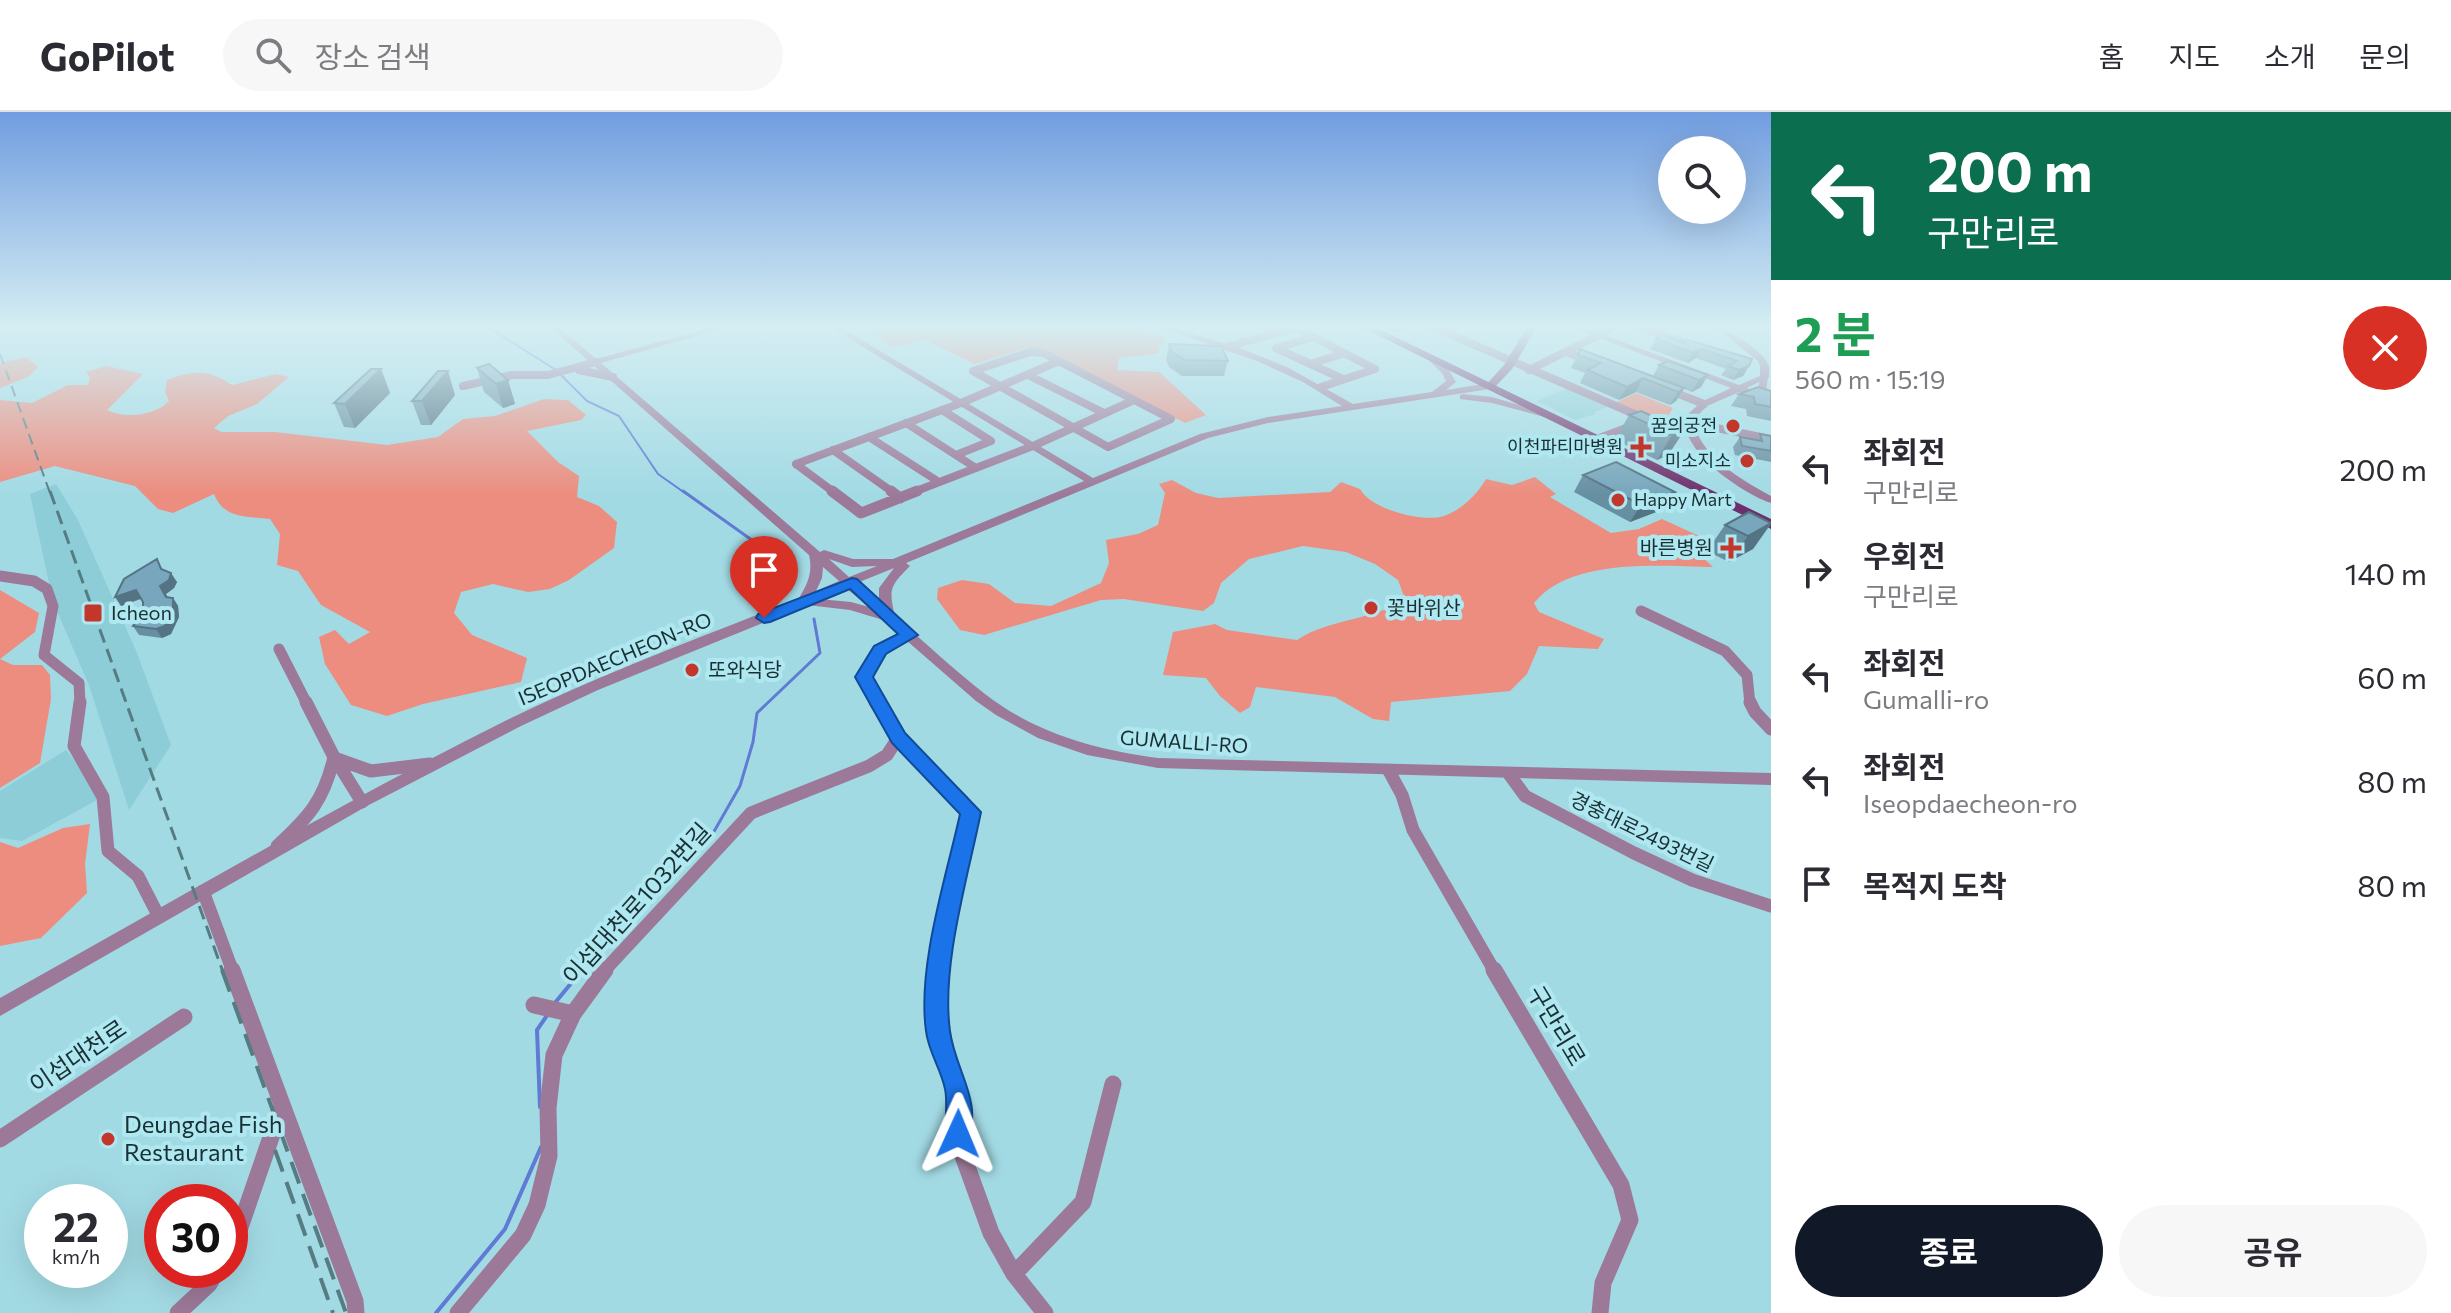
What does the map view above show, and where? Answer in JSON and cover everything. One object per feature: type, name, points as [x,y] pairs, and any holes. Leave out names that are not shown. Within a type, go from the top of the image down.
[{"type":"main road","points":[[1487,383],[1548,416],[1770,516]]},
{"type":"main road","points":[[1488,383],[1770,516]]},
{"type":"street","points":[[463,386],[476,383]]},
{"type":"street","name":"GUMALLI-RO","points":[[620,383],[1006,716],[1053,739],[1093,753],[1158,763],[1771,779]]},
{"type":"street","points":[[928,383],[1093,482]]},
{"type":"street","points":[[993,383],[1108,447],[1171,419],[1101,383]]},
{"type":"street","points":[[1009,383],[796,464],[861,513],[1033,446],[1134,400]]},
{"type":"street","points":[[1044,383],[1104,413]]},
{"type":"street","points":[[1314,383],[1352,408]]},
{"type":"street","points":[[1321,387],[1332,383]]},
{"type":"street","points":[[1431,396],[1450,383]]},
{"type":"street","points":[[1560,383],[1653,422],[1602,437]]},
{"type":"street","points":[[1725,383],[1771,398]]},
{"type":"street","points":[[1687,430],[1704,404],[1741,389],[1747,383]]},
{"type":"street","points":[[1651,384],[1704,404]]},
{"type":"street","name":"ISEOPDAECHEON-RO","points":[[0,1008],[362,802],[555,704],[1224,430],[1492,385]]},
{"type":"street","points":[[1431,396],[1484,398],[1548,416]]},
{"type":"street","points":[[942,410],[991,441],[956,455]]},
{"type":"street","points":[[906,423],[976,468]]},
{"type":"street","points":[[1687,430],[1771,439]]},
{"type":"street","points":[[1687,430],[1705,452],[1749,489],[1770,516]]},
{"type":"street","points":[[869,437],[939,482]]},
{"type":"street","points":[[833,450],[900,498]]},
{"type":"street","points":[[1749,489],[1771,500]]},
{"type":"street","points":[[812,549],[836,559],[866,564],[921,554]]},
{"type":"street","points":[[812,549],[819,563],[819,572],[802,603],[842,604],[893,620]]},
{"type":"street","points":[[893,620],[884,604],[885,584],[894,573],[921,554]]},
{"type":"street","points":[[0,576],[39,583],[48,592],[53,617],[44,655],[79,683],[81,694],[74,746],[103,797],[108,851],[138,876],[159,917]]},
{"type":"street","points":[[1641,611],[1669,626],[1697,634],[1725,651],[1748,676],[1751,707],[1771,729]]},
{"type":"street","points":[[910,635],[880,650],[864,677],[898,738],[971,812],[941,944],[937,974],[938,1032],[958,1090],[961,1123],[958,1142],[997,1247],[1045,1313]]},
{"type":"street","points":[[279,649],[334,757],[362,802]]},
{"type":"street","name":"이섭대천로1032번길","points":[[458,1313],[523,1235],[537,1205],[549,1156],[548,1108],[554,1055],[573,1014],[604,971],[751,813],[869,766],[887,755],[898,738]]},
{"type":"street","points":[[334,757],[352,769],[375,773],[433,764]]},
{"type":"street","points":[[268,854],[316,808],[326,794],[334,757]]},
{"type":"street","name":"구만리로","points":[[1389,771],[1402,795],[1413,830],[1438,876],[1621,1185],[1630,1220],[1603,1283],[1600,1313]]},
{"type":"street","name":"경충대로2493번길","points":[[1509,774],[1525,796],[1634,853],[1692,880],[1771,906]]},
{"type":"street","points":[[203,891],[355,1301],[356,1313]]},
{"type":"street","points":[[534,1005],[569,1013]]},
{"type":"street","name":"이섭대천로","points":[[0,1139],[184,1017]]},
{"type":"street","points":[[1014,1274],[1083,1202],[1113,1084]]},
{"type":"street","points":[[248,1199],[280,1111]]},
{"type":"street","points":[[178,1313],[205,1288]]},
{"type":"shaded area","points":[[134,383],[107,410],[139,414],[156,410],[169,401],[165,392],[166,383],[282,383],[257,404],[228,416],[214,428],[221,432],[275,432],[387,445],[438,437],[463,419],[495,416],[544,399],[568,400],[586,415],[581,420],[527,431],[558,462],[579,476],[577,497],[599,506],[617,522],[614,548],[569,580],[550,589],[528,592],[493,584],[461,592],[454,613],[472,635],[527,658],[521,682],[423,704],[387,716],[351,705],[325,664],[319,637],[335,630],[349,644],[370,632],[321,605],[298,571],[277,565],[280,534],[270,519],[230,512],[214,494],[173,513],[158,509],[135,486],[55,466],[0,482],[0,400],[32,403],[68,385]]},
{"type":"shaded area","points":[[1107,383],[1171,383],[1206,415],[1185,423]]},
{"type":"shaded area","points":[[1568,388],[1610,406],[1575,420],[1537,401]]},
{"type":"shaded area","points":[[1636,393],[1673,408],[1664,423],[1615,403]]},
{"type":"shaded area","points":[[1535,477],[1556,494],[1550,497],[1611,533],[1639,529],[1662,519],[1699,536],[1688,544],[1713,567],[1618,567],[1570,578],[1550,588],[1534,603],[1539,612],[1604,639],[1598,649],[1539,646],[1527,674],[1510,691],[1391,702],[1389,721],[1373,719],[1335,697],[1256,687],[1250,707],[1240,713],[1220,696],[1206,678],[1163,675],[1173,632],[1215,624],[1227,630],[1297,640],[1323,627],[1379,612],[1405,599],[1398,580],[1375,564],[1346,552],[1303,546],[1249,559],[1221,583],[1214,603],[1203,611],[1124,599],[1101,600],[984,635],[960,630],[937,599],[938,588],[962,580],[989,584],[1015,603],[1051,606],[1101,583],[1109,563],[1106,540],[1138,534],[1158,525],[1165,493],[1159,484],[1172,480],[1196,493],[1218,498],[1330,492],[1341,482],[1360,489],[1374,503],[1398,513],[1435,518],[1462,506],[1486,479],[1512,485]]},
{"type":"shaded area","points":[[56,484],[78,520],[137,653],[171,745],[129,810],[89,685],[53,602],[30,494]]},
{"type":"shaded area","points":[[0,590],[39,613],[35,632],[0,659]]},
{"type":"shaded area","points":[[0,659],[13,665],[42,665],[50,675],[51,699],[40,763],[0,788]]},
{"type":"shaded area","points":[[66,750],[98,791],[97,800],[22,841],[0,838],[0,791]]},
{"type":"shaded area","points":[[90,824],[85,864],[87,893],[41,938],[0,946],[0,842],[18,848],[63,828]]},
{"type":"building","points":[[356,383],[367,383],[345,404],[334,403]]},
{"type":"building","points":[[428,383],[438,383],[422,401],[412,401]]},
{"type":"building","points":[[1656,383],[1671,383],[1684,388],[1678,392]]},
{"type":"building","points":[[1758,387],[1771,391],[1771,407],[1755,404],[1754,397],[1739,394]]},
{"type":"building","points":[[1641,411],[1684,431],[1672,435],[1629,415]]},
{"type":"building","points":[[1760,434],[1771,436],[1771,451],[1742,446],[1740,437],[1762,441]]},
{"type":"building","points":[[1616,462],[1675,492],[1641,505],[1583,475]]},
{"type":"building","points":[[1749,512],[1771,523],[1748,536],[1725,525]]},
{"type":"building","points":[[157,559],[161,569],[171,573],[169,580],[160,586],[166,597],[173,598],[173,609],[165,626],[156,629],[133,626],[143,611],[143,602],[136,590],[115,597],[124,579]]},
{"type":"waterway","points":[[569,383],[587,401],[619,416],[658,474],[685,493]]},
{"type":"waterway","points":[[683,491],[756,543],[793,584]]},
{"type":"waterway","points":[[580,972],[712,835],[740,786],[753,742],[757,713],[820,653],[814,619]]},
{"type":"waterway","points":[[554,1004],[582,970]]},
{"type":"waterway","points":[[540,1107],[537,1030],[548,1014]]},
{"type":"waterway","points":[[436,1313],[505,1229],[541,1147]]},
{"type":"railway","points":[[10,383],[50,493]]},
{"type":"railway","points":[[50,491],[223,972]]},
{"type":"railway","points":[[222,970],[346,1313]]},
{"type":"railway","points":[[275,1150],[333,1313]]},
{"type":"place","name":"꿈의궁전","points":[[1733,426]]},
{"type":"place","name":"이천파티마병원","points":[[1641,447]]},
{"type":"place","name":"미소지소","points":[[1747,461]]},
{"type":"place","name":"Happy Mart","points":[[1618,500]]},
{"type":"place","name":"바른병원","points":[[1731,548]]},
{"type":"place","name":"꽃바위산","points":[[1371,608]]},
{"type":"place","name":"Icheon","points":[[93,613]]},
{"type":"place","name":"또와식당","points":[[692,670]]},
{"type":"place","name":"Deungdae Fish Restaurant","points":[[108,1139]]},
{"type":"route","points":[[764,618],[852,583],[910,635],[880,650],[864,677],[898,738],[927,770],[965,802],[971,812],[937,974],[938,1032],[958,1090],[961,1123],[958,1134]]}]
